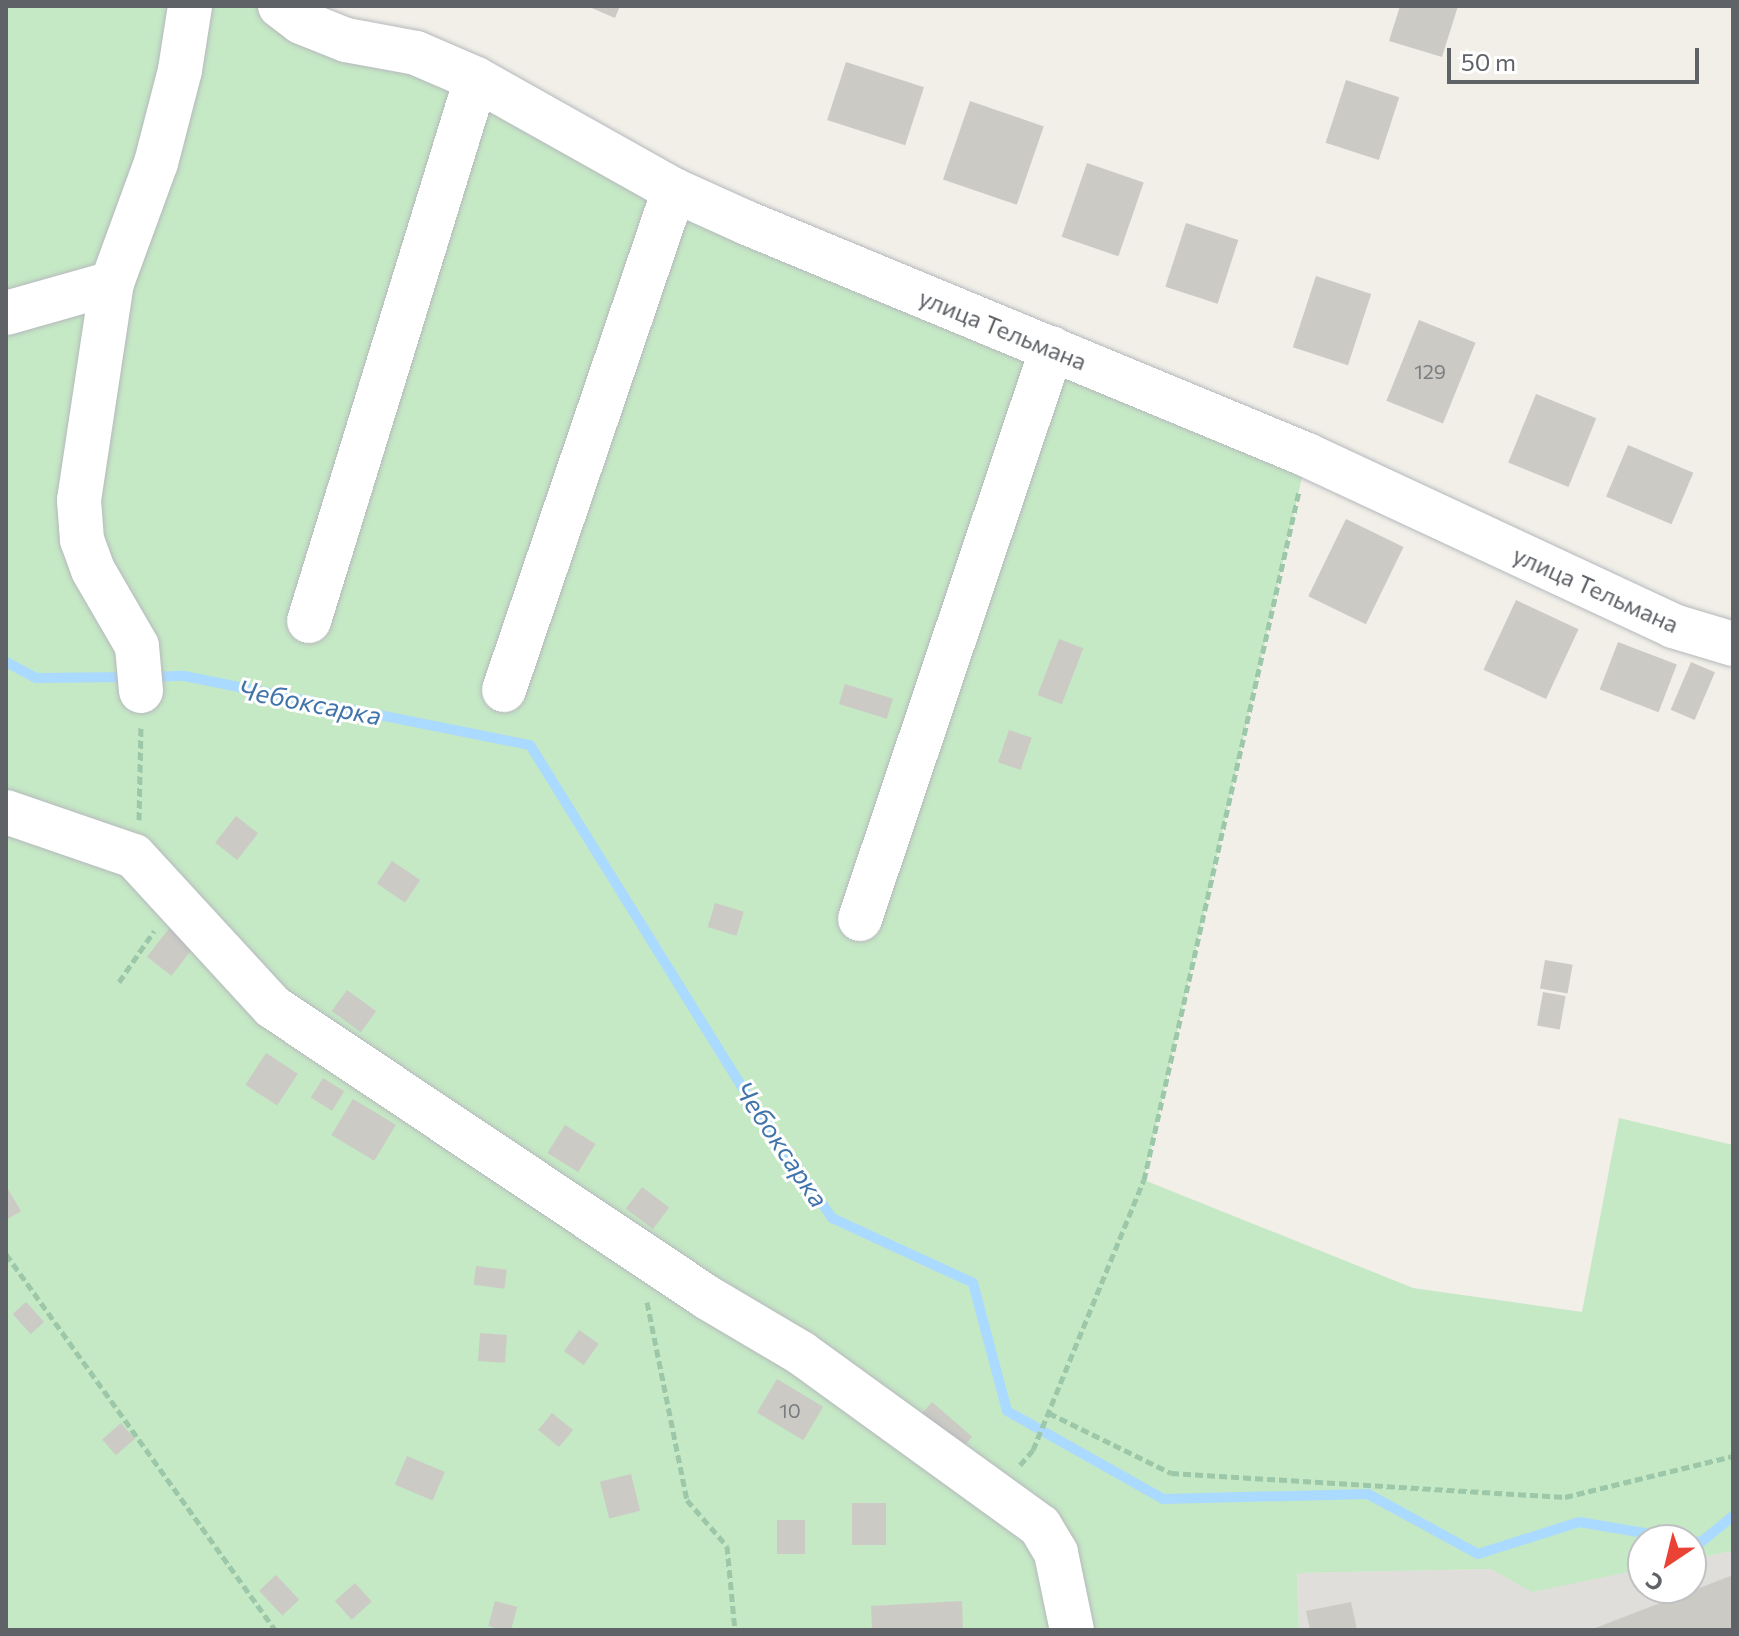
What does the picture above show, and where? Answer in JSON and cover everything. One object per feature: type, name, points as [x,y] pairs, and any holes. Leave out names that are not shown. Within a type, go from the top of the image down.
[{"type":"street","points":[[141,675],[93,570],[80,514],[112,283],[156,163],[180,70],[190,6]]},
{"type":"street","name":"улица Тельмана","points":[[280,6],[301,22],[346,40],[416,53],[476,79],[674,190],[853,270],[1052,348],[1307,455],[1673,626],[1733,644]]},
{"type":"street","points":[[309,621],[476,79]]},
{"type":"street","points":[[504,690],[674,190]]},
{"type":"street","points":[[6,313],[112,283]]},
{"type":"street","points":[[860,919],[1052,348]]},
{"type":"street","points":[[6,812],[134,856],[273,1007],[708,1298],[801,1353],[1040,1526],[1056,1553],[1072,1630]]},
{"type":"path","points":[[1033,1450],[1144,1180],[1307,455]]},
{"type":"path","points":[[119,982],[175,901]]},
{"type":"path","points":[[640,1250],[652,1340],[687,1500],[727,1546],[735,1630]]},
{"type":"path","points":[[6,1254],[275,1630]]},
{"type":"path","points":[[1049,1413],[1171,1473],[1565,1497],[1733,1456]]},
{"type":"shaded area","points":[[1733,1551],[1733,1630],[1299,1630],[1297,1573],[1491,1569],[1532,1591],[1627,1572],[1627,1604],[1707,1604],[1707,1556]]},
{"type":"green space","points":[[6,6],[280,6],[1307,455],[1144,1180],[1413,1288],[1582,1312],[1619,1118],[1733,1145],[1733,1551],[1707,1556],[1707,1524],[1627,1524],[1627,1572],[1532,1592],[1491,1569],[1297,1573],[1299,1630],[6,1630]]},
{"type":"building","points":[[587,6],[620,6],[615,18]]},
{"type":"building","points":[[1400,6],[1458,6],[1442,57],[1389,41]]},
{"type":"building","points":[[846,62],[924,87],[905,145],[827,120]]},
{"type":"building","points":[[1346,80],[1399,97],[1379,160],[1326,143]]},
{"type":"building","points":[[970,101],[1044,126],[1017,205],[943,179]]},
{"type":"building","points":[[1087,163],[1144,183],[1118,256],[1062,237]]},
{"type":"building","points":[[1186,223],[1238,240],[1218,304],[1165,287]]},
{"type":"building","points":[[1316,276],[1371,294],[1348,365],[1293,347]]},
{"type":"building","points":[[1419,320],[1476,343],[1443,424],[1386,401]]},
{"type":"building","points":[[1536,394],[1596,418],[1569,487],[1508,463]]},
{"type":"building","points":[[1628,445],[1693,473],[1671,524],[1606,497]]},
{"type":"building","points":[[1346,519],[1404,547],[1366,624],[1308,596]]},
{"type":"building","points":[[1516,600],[1579,629],[1546,699],[1483,670]]},
{"type":"building","points":[[1059,639],[1083,648],[1062,704],[1037,695]]},
{"type":"building","points":[[1618,642],[1677,665],[1659,712],[1600,690]]},
{"type":"building","points":[[1691,662],[1715,672],[1695,720],[1671,710]]},
{"type":"building","points":[[845,684],[893,699],[887,719],[839,704]]},
{"type":"building","points":[[1009,730],[1032,738],[1021,770],[998,762]]},
{"type":"building","points":[[236,816],[258,833],[237,860],[215,843]]},
{"type":"building","points":[[392,861],[420,880],[405,902],[377,883]]},
{"type":"building","points":[[715,903],[744,912],[736,936],[708,927]]},
{"type":"building","points":[[171,926],[195,945],[171,976],[147,957]]},
{"type":"building","points":[[1545,960],[1573,965],[1568,993],[1540,989]]},
{"type":"building","points":[[347,990],[376,1011],[361,1032],[332,1011]]},
{"type":"building","points":[[1543,992],[1566,996],[1560,1029],[1537,1025]]},
{"type":"building","points":[[266,1053],[298,1074],[277,1106],[245,1085]]},
{"type":"building","points":[[323,1078],[344,1091],[332,1111],[311,1098]]},
{"type":"building","points":[[353,1099],[396,1125],[374,1161],[331,1135]]},
{"type":"building","points":[[565,1125],[596,1144],[578,1172],[548,1153]]},
{"type":"building","points":[[6,1186],[21,1211],[6,1220]]},
{"type":"building","points":[[642,1187],[669,1207],[653,1229],[626,1209]]},
{"type":"building","points":[[476,1266],[507,1270],[504,1289],[474,1285]]},
{"type":"building","points":[[26,1302],[44,1322],[31,1334],[13,1314]]},
{"type":"building","points":[[579,1330],[599,1344],[584,1365],[564,1351]]},
{"type":"building","points":[[480,1333],[507,1335],[505,1363],[478,1361]]},
{"type":"building","points":[[777,1379],[823,1407],[803,1440],[757,1412]]},
{"type":"building","points":[[932,1402],[972,1437],[951,1461],[911,1426]]},
{"type":"building","points":[[552,1413],[573,1430],[559,1447],[538,1430]]},
{"type":"building","points":[[121,1423],[135,1439],[116,1455],[102,1439]]},
{"type":"building","points":[[407,1456],[445,1472],[433,1501],[395,1485]]},
{"type":"building","points":[[631,1474],[640,1511],[609,1519],[600,1482]]},
{"type":"building","points":[[852,1503],[886,1503],[886,1545],[852,1545]]},
{"type":"building","points":[[777,1520],[805,1520],[805,1554],[777,1554]]},
{"type":"building","points":[[276,1575],[299,1600],[282,1616],[259,1591]]},
{"type":"building","points":[[1733,1575],[1733,1630],[1590,1630],[1658,1604],[1707,1604],[1707,1585]]},
{"type":"building","points":[[355,1583],[372,1602],[352,1620],[335,1601]]},
{"type":"building","points":[[495,1601],[517,1607],[511,1630],[488,1626]]},
{"type":"building","points":[[962,1601],[963,1630],[872,1630],[871,1606]]},
{"type":"building","points":[[1351,1602],[1357,1630],[1310,1630],[1306,1611]]},
{"type":"waterway","name":"Чебоксарка","points":[[6,662],[36,678],[129,677]]},
{"type":"waterway","name":"Чебоксарка","points":[[149,677],[184,676],[530,745],[740,1084],[832,1218],[973,1283],[1007,1411],[1163,1499],[1368,1494],[1478,1554],[1579,1522],[1627,1530]]},
{"type":"waterway","name":"Чебоксарка","points":[[1707,1537],[1733,1516]]}]
